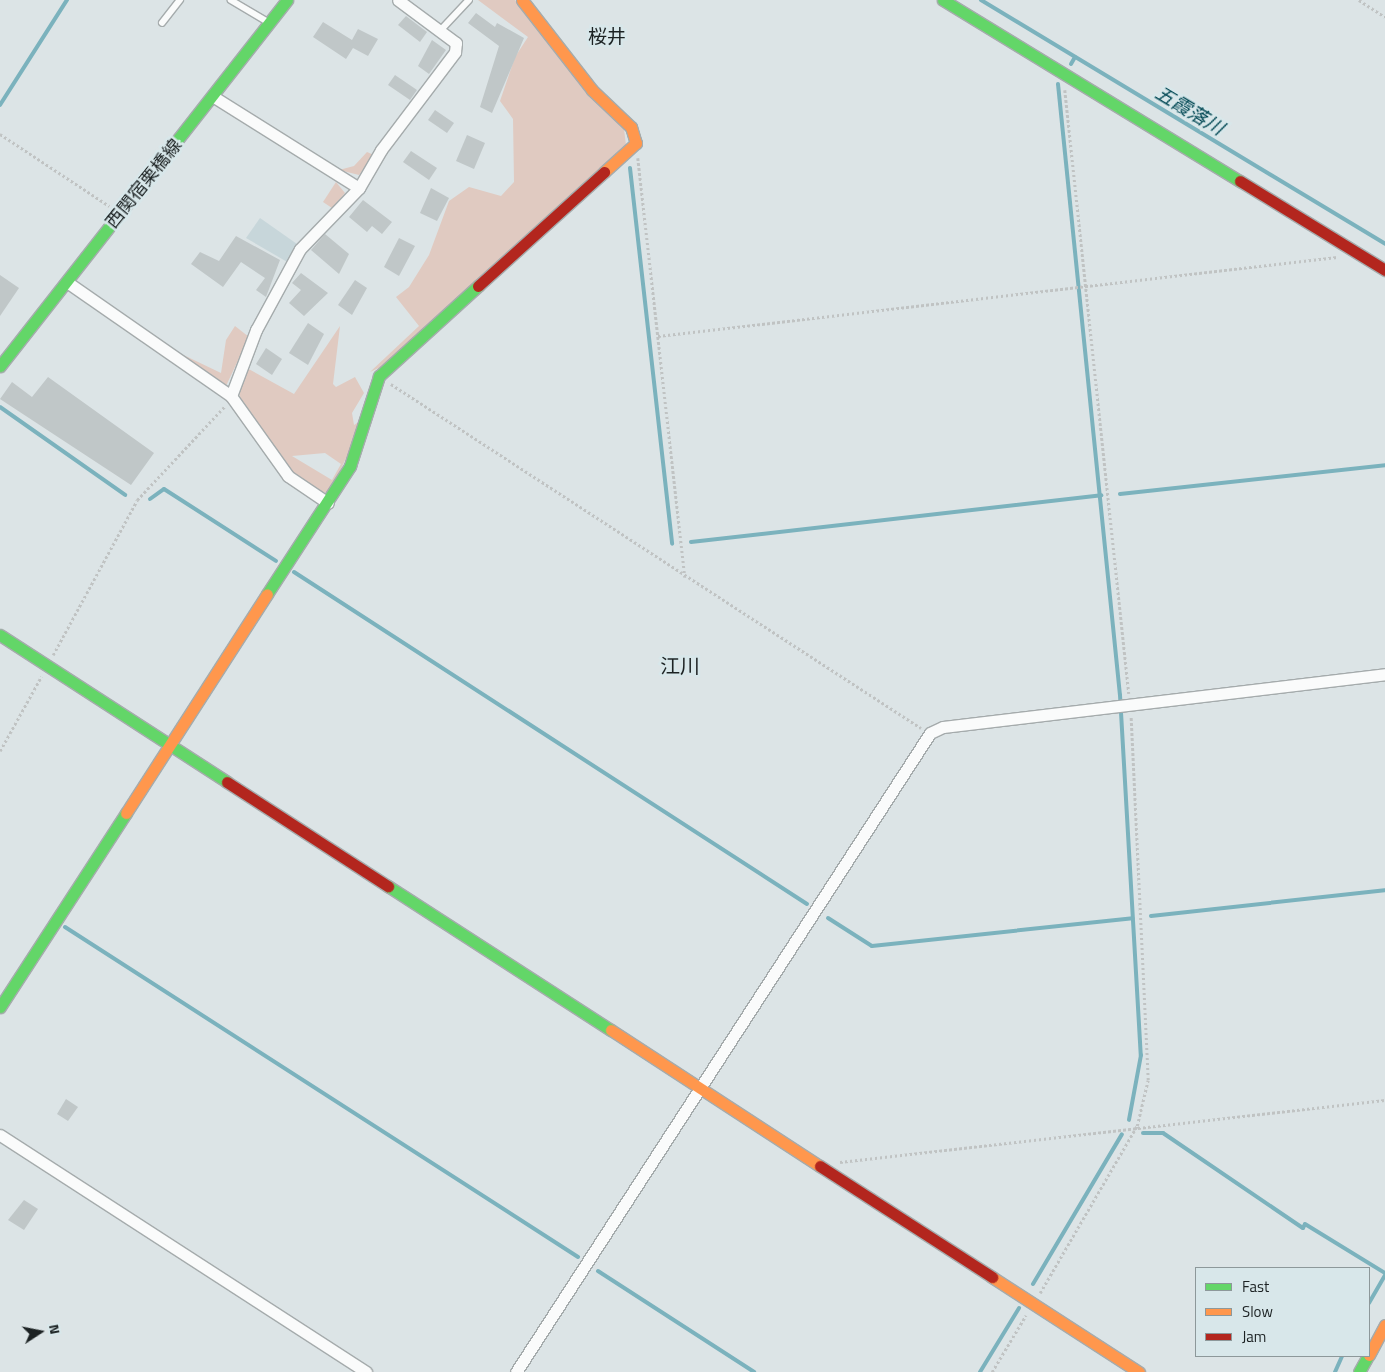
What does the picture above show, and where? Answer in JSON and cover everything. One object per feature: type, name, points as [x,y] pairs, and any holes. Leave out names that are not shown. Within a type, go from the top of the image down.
[{"type":"street","name":"西関宿栗橋線","points":[[0,366],[214,97],[287,0]]},
{"type":"street","points":[[231,396],[256,330],[300,249],[359,188],[381,150],[455,52],[456,44],[398,0]]},
{"type":"street","points":[[0,1007],[169,744],[328,503],[350,466],[379,376],[636,143],[631,127],[592,90],[522,0]]},
{"type":"street","points":[[943,0],[1362,254],[1385,270]]},
{"type":"street","points":[[214,97],[359,188]]},
{"type":"street","points":[[67,282],[231,396],[288,476],[328,503]]},
{"type":"street","points":[[0,635],[1139,1372]]},
{"type":"street","points":[[516,1372],[930,733],[943,728],[1385,674]]},
{"type":"street","points":[[0,1135],[366,1372]]},
{"type":"street","points":[[1370,1353],[1382,1339],[1385,1325]]},
{"type":"street","points":[[1359,1372],[1367,1357]]},
{"type":"lane","points":[[162,23],[180,0]]},
{"type":"lane","points":[[231,0],[270,23]]},
{"type":"lane","points":[[440,32],[469,0]]},
{"type":"path","points":[[1359,0],[1385,17]]},
{"type":"path","points":[[992,1372],[1137,1126],[1148,1080],[1149,1032],[1129,706],[1088,286],[1064,94],[1071,78]]},
{"type":"path","points":[[0,134],[120,213]]},
{"type":"path","points":[[636,143],[685,577]]},
{"type":"path","points":[[658,336],[1362,254]]},
{"type":"path","points":[[379,376],[685,577],[930,733]]},
{"type":"path","points":[[0,752],[137,500],[231,396]]},
{"type":"path","points":[[827,1170],[835,1163],[1137,1126],[1385,1100]]},
{"type":"shaded area","points":[[478,0],[515,0],[623,121],[626,145],[383,366],[370,372],[419,326],[396,297],[409,287],[429,255],[449,201],[469,187],[501,196],[514,182],[513,119],[500,101],[515,57],[528,37]]},
{"type":"shaded area","points":[[367,152],[374,155],[359,175],[339,170],[354,166]]},
{"type":"shaded area","points":[[336,182],[345,193],[332,208],[323,202]]},
{"type":"shaded area","points":[[260,218],[297,244],[289,263],[246,238]]},
{"type":"shaded area","points":[[235,326],[249,337],[226,386],[173,350],[221,373],[226,340]]},
{"type":"shaded area","points":[[340,326],[333,384],[336,387],[355,377],[364,393],[352,413],[354,425],[365,418],[330,492],[319,493],[296,477],[240,399],[239,389],[245,367],[294,394]],"holes":[[[325,453],[341,464],[332,480],[292,456]]]},
{"type":"building","points":[[476,13],[495,27],[497,23],[524,38],[492,113],[480,107],[499,46],[468,23]]},
{"type":"building","points":[[406,16],[427,32],[420,42],[398,25]]},
{"type":"building","points":[[323,22],[352,40],[358,29],[378,39],[368,56],[353,48],[346,59],[313,37]]},
{"type":"building","points":[[432,40],[446,50],[429,74],[418,66]]},
{"type":"building","points":[[395,75],[417,90],[410,100],[388,85]]},
{"type":"building","points":[[435,110],[454,123],[447,133],[428,120]]},
{"type":"building","points":[[467,135],[485,143],[474,169],[456,161]]},
{"type":"building","points":[[411,151],[437,168],[429,180],[403,162]]},
{"type":"building","points":[[431,188],[449,198],[437,221],[420,213]]},
{"type":"building","points":[[363,200],[392,222],[382,234],[372,226],[367,232],[349,217]]},
{"type":"building","points":[[325,234],[349,254],[339,274],[311,250]]},
{"type":"building","points":[[236,236],[280,260],[266,297],[256,290],[265,278],[241,262],[223,287],[191,264],[200,252],[219,261]]},
{"type":"building","points":[[399,238],[415,246],[399,276],[384,267]]},
{"type":"building","points":[[301,273],[328,293],[304,316],[289,303],[301,290],[292,283]]},
{"type":"building","points":[[0,275],[19,288],[0,316]]},
{"type":"building","points":[[355,280],[367,288],[352,315],[338,305]]},
{"type":"building","points":[[308,323],[324,334],[308,365],[289,353]]},
{"type":"building","points":[[266,348],[282,359],[272,375],[256,364]]},
{"type":"building","points":[[48,377],[154,453],[131,485],[0,399],[12,382],[32,397]]},
{"type":"building","points":[[66,1099],[78,1107],[68,1121],[57,1114]]},
{"type":"building","points":[[24,1200],[38,1209],[24,1230],[8,1220]]},
{"type":"waterway","points":[[0,105],[67,0]]},
{"type":"waterway","name":"五霞落川","points":[[981,0],[1385,244]]},
{"type":"waterway","points":[[1071,64],[1075,57]]},
{"type":"waterway","points":[[1058,84],[1120,695],[1141,1055],[1129,1120]]},
{"type":"waterway","points":[[630,168],[672,544]]},
{"type":"waterway","points":[[0,407],[125,495]]},
{"type":"waterway","points":[[1120,494],[1385,465]]},
{"type":"waterway","points":[[150,499],[164,489],[276,561]]},
{"type":"waterway","points":[[691,542],[1101,495]]},
{"type":"waterway","points":[[294,572],[807,904]]},
{"type":"waterway","points":[[1151,916],[1385,890]]},
{"type":"waterway","points":[[828,918],[872,946],[1133,918]]},
{"type":"waterway","points":[[65,927],[578,1257]]},
{"type":"waterway","points":[[1143,1133],[1163,1133],[1303,1228],[1305,1224],[1385,1273]]},
{"type":"waterway","points":[[1033,1284],[1122,1134]]},
{"type":"waterway","points":[[598,1271],[754,1372]]},
{"type":"waterway","points":[[1370,1301],[1385,1275]]},
{"type":"waterway","points":[[980,1372],[1019,1308]]},
{"type":"waterway","points":[[1335,1372],[1342,1357]]},
{"type":"traffic: fast","points":[[0,366],[287,0]]},
{"type":"traffic: fast","points":[[943,0],[1240,181]]},
{"type":"traffic: fast","points":[[267,594],[350,466],[379,376],[478,286]]},
{"type":"traffic: fast","points":[[0,635],[227,782]]},
{"type":"traffic: fast","points":[[0,1007],[126,813]]},
{"type":"traffic: fast","points":[[388,886],[611,1030]]},
{"type":"traffic: fast","points":[[1359,1372],[1367,1357]]},
{"type":"traffic: slow","points":[[522,0],[592,90],[631,127],[636,143],[604,172]]},
{"type":"traffic: slow","points":[[126,813],[267,594]]},
{"type":"traffic: slow","points":[[611,1030],[820,1166]]},
{"type":"traffic: slow","points":[[992,1277],[1139,1372]]},
{"type":"traffic: slow","points":[[1370,1353],[1385,1325]]},
{"type":"traffic: jam","points":[[478,286],[604,172]]},
{"type":"traffic: jam","points":[[1240,181],[1385,270]]},
{"type":"traffic: jam","points":[[227,782],[388,886]]},
{"type":"traffic: jam","points":[[820,1166],[992,1277]]},
{"type":"district","name":"桜井","points":[[607,36]]},
{"type":"district","name":"江川","points":[[680,665]]}]
